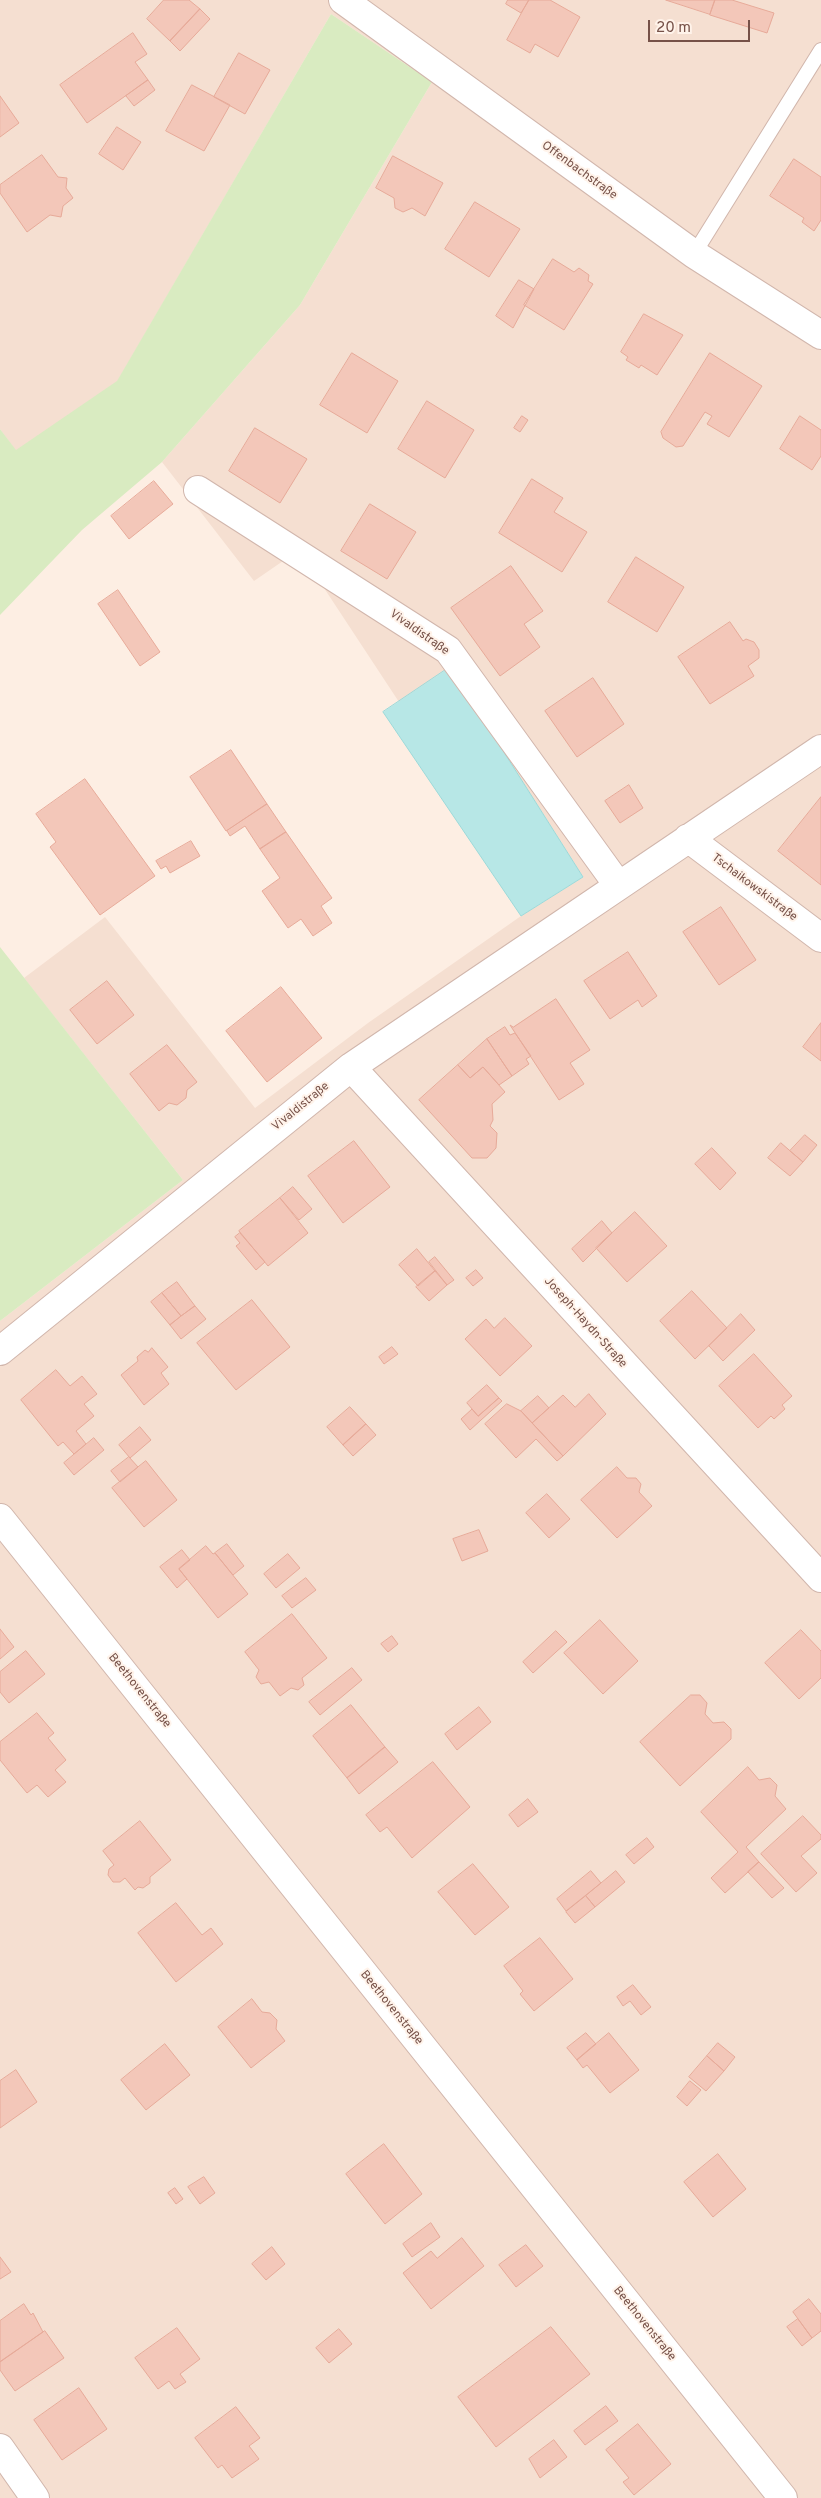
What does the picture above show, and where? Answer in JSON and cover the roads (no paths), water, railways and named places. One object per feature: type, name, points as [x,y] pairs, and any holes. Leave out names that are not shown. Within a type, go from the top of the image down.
[{"type":"street","name":"Offenbachstraße","points":[[343,0],[694,254],[821,335]]},
{"type":"street","name":"Vivaldistraße","points":[[198,490],[448,650],[618,885]]},
{"type":"street","name":"Vivaldistraße","points":[[0,1351],[352,1067],[821,749]]},
{"type":"street","name":"Tschaikowskistraße","points":[[688,838],[821,938]]},
{"type":"street","name":"Joseph-Haydn-Straße","points":[[352,1067],[821,1578]]},
{"type":"street","name":"Beethovenstraße","points":[[0,1518],[782,2498]]},
{"type":"street","points":[[0,2448],[35,2498]]},
{"type":"lane","points":[[694,254],[821,50]]},
{"type":"water","points":[[450,667],[583,877],[521,916],[383,712]]}]
